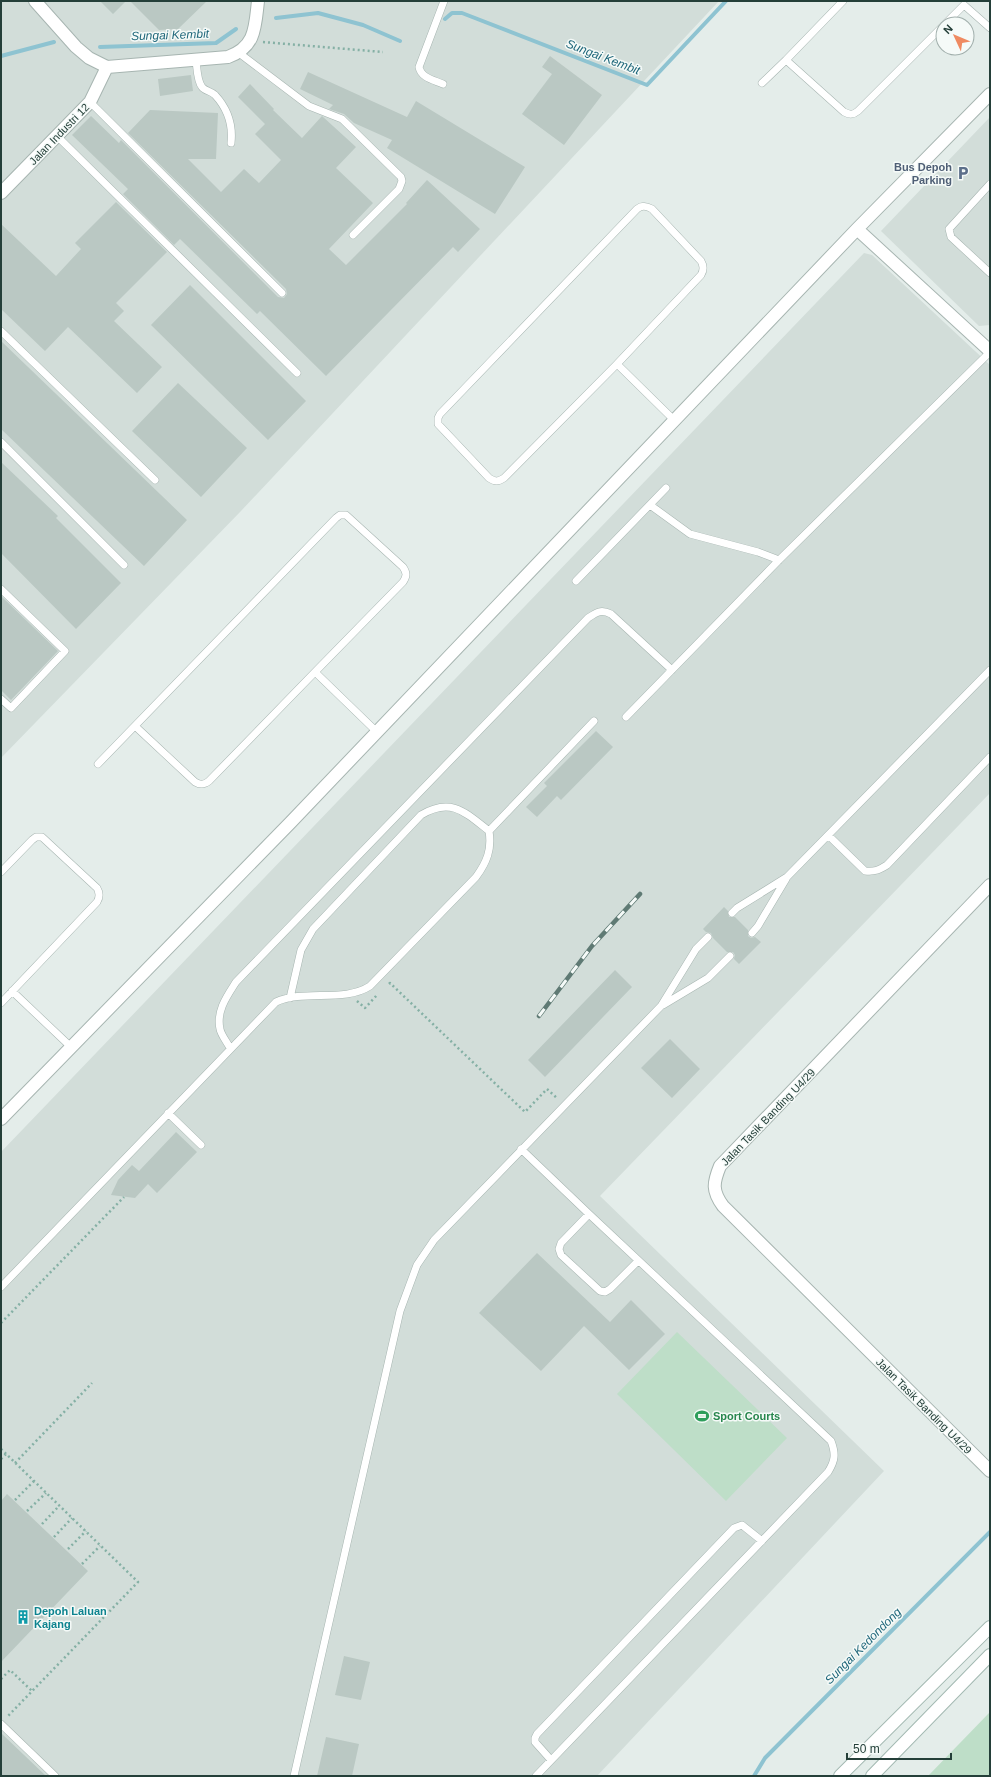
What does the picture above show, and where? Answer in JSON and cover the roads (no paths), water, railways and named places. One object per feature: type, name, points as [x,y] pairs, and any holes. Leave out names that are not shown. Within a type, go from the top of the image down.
[{"type":"street","points":[[35,1],[76,47],[89,58],[107,68],[228,57],[239,53],[251,41],[255,31],[258,1]]},
{"type":"street","name":"Jalan Industri 12","points":[[1,193],[90,102],[107,68]]},
{"type":"street","points":[[1,1119],[377,732],[857,229],[990,94]]},
{"type":"street","points":[[857,229],[990,352]]},
{"type":"street","name":"Jalan Tasik Banding U4/29","points":[[990,885],[720,1166],[714,1186],[716,1196],[723,1206],[990,1472]]},
{"type":"street","points":[[840,1776],[990,1627]]},
{"type":"street","points":[[872,1776],[990,1655]]},
{"type":"lane","points":[[444,1],[419,67],[419,71],[425,76],[444,84]]},
{"type":"lane","points":[[762,83],[843,1]]},
{"type":"lane","points":[[953,16],[966,3],[990,28]]},
{"type":"lane","points":[[786,60],[844,112],[854,114],[935,34]]},
{"type":"lane","points":[[239,53],[308,106],[342,119],[401,177],[402,181],[399,189],[353,235]]},
{"type":"lane","points":[[196,60],[202,89],[213,94],[223,105],[230,120],[231,143]]},
{"type":"lane","points":[[90,102],[282,293]]},
{"type":"lane","points":[[57,136],[296,373]]},
{"type":"lane","points":[[990,184],[949,229],[952,237],[990,274]]},
{"type":"lane","points":[[641,206],[647,206],[652,209],[701,261],[704,265],[704,270],[617,364],[500,481],[494,481],[489,478],[438,424],[440,414],[631,215],[641,206]]},
{"type":"lane","points":[[1,331],[155,480]]},
{"type":"lane","points":[[626,717],[778,560],[990,352]]},
{"type":"lane","points":[[617,364],[675,421]]},
{"type":"lane","points":[[1,442],[124,565]]},
{"type":"lane","points":[[576,581],[666,488]]},
{"type":"lane","points":[[650,505],[690,534],[758,552],[778,560]]},
{"type":"lane","points":[[98,764],[340,515],[350,517],[403,567],[406,572],[406,577],[403,582],[215,776],[205,784],[195,782],[135,726]]},
{"type":"lane","points":[[1,589],[65,651],[11,708],[1,699]]},
{"type":"lane","points":[[230,1048],[220,1030],[219,1015],[225,999],[236,982],[588,618],[604,610],[611,614],[672,670]]},
{"type":"lane","points":[[732,913],[737,908],[787,877],[829,836],[990,670]]},
{"type":"lane","points":[[316,672],[377,732]]},
{"type":"lane","points":[[1,1287],[276,1002],[290,998],[357,992],[370,986],[476,877],[483,868],[490,850],[489,831],[594,721]]},
{"type":"lane","points":[[829,836],[865,871],[872,872],[879,870],[887,865],[990,757]]},
{"type":"lane","points":[[290,998],[301,950],[313,929],[421,815],[434,808],[456,808],[489,831]]},
{"type":"lane","points":[[1,872],[32,840],[36,837],[42,837],[100,892],[100,898],[97,902],[1,1003]]},
{"type":"lane","points":[[752,933],[758,926],[787,877]]},
{"type":"lane","points":[[294,1776],[400,1311],[406,1289],[417,1265],[434,1240],[661,1006],[696,949],[708,937]]},
{"type":"lane","points":[[661,1006],[708,978],[730,956]]},
{"type":"lane","points":[[12,991],[71,1047]]},
{"type":"lane","points":[[168,1113],[201,1146]]},
{"type":"lane","points":[[521,1149],[638,1261],[831,1441],[835,1456],[833,1464],[828,1472],[536,1776]]},
{"type":"lane","points":[[589,1214],[561,1243],[559,1248],[561,1254],[600,1290],[605,1292],[610,1289],[638,1261]]},
{"type":"lane","points":[[551,1760],[535,1742],[537,1734],[734,1528],[742,1525],[762,1541]]},
{"type":"lane","points":[[1,1724],[55,1776]]},
{"type":"waterway","name":"Sungai Kembit","points":[[445,19],[452,13],[462,13],[647,85],[726,1]]},
{"type":"waterway","name":"Sungai Kembit","points":[[276,18],[318,13],[363,25],[400,41]]},
{"type":"waterway","name":"Sungai Kembit","points":[[100,47],[216,43],[236,29]]},
{"type":"waterway","name":"Sungai Kembit","points":[[1,56],[54,42]]},
{"type":"waterway","name":"Sungai Kedondong","points":[[754,1776],[765,1758],[990,1532]]},
{"type":"railway","points":[[539,1016],[592,946],[640,894]]},
{"type":"place","name":"Bus Depoh Parking","points":[[963,173]]},
{"type":"place","name":"Sport Courts","points":[[702,1416]]},
{"type":"place","name":"Depoh Laluan Kajang","points":[[23,1617]]}]
